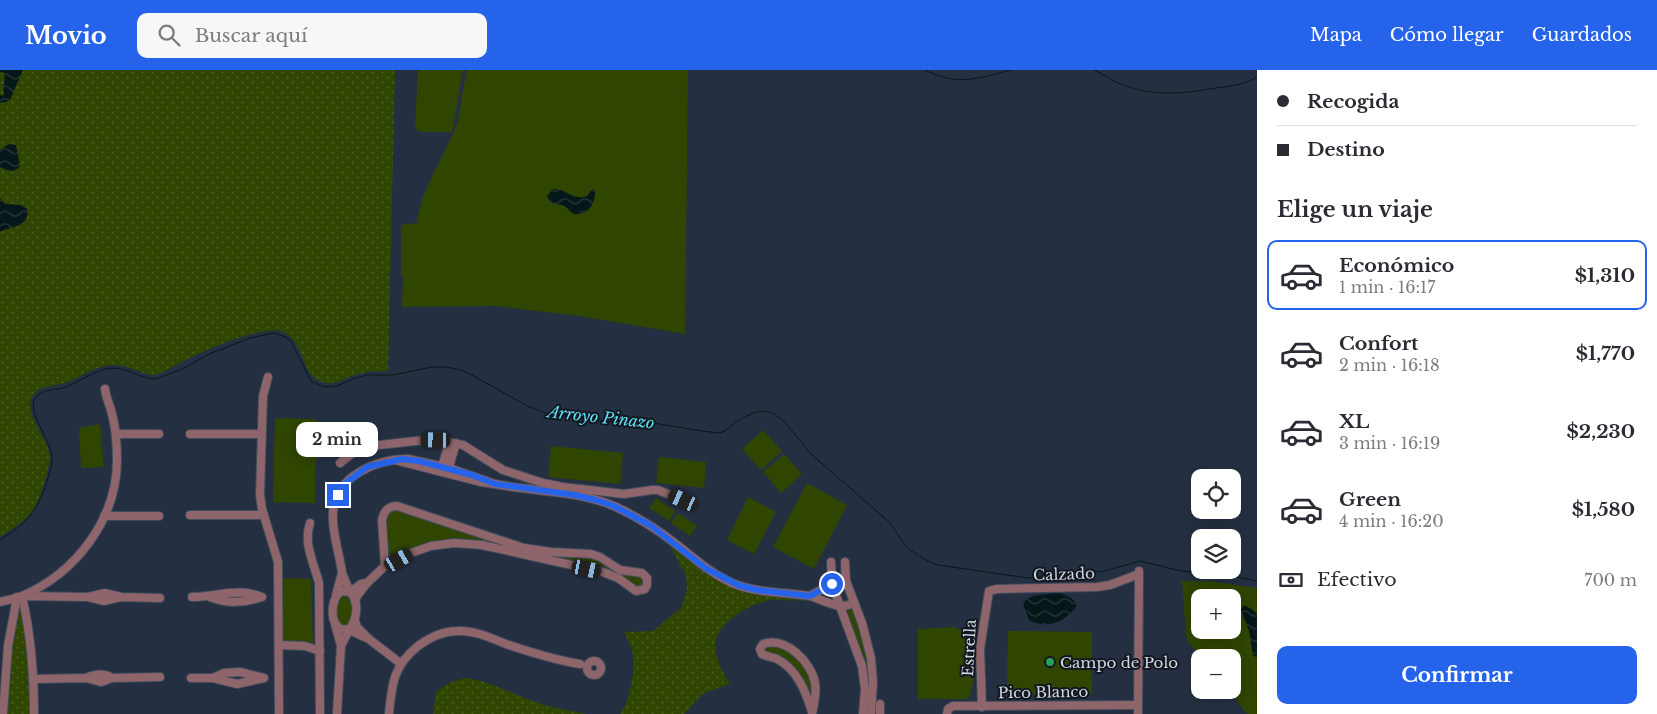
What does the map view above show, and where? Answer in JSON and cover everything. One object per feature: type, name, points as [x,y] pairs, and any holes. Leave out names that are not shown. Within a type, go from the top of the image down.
[{"type":"street","points":[[268,378],[263,396],[260,494],[264,515],[278,562],[279,714]]},
{"type":"street","points":[[0,602],[19,597],[52,579],[69,566],[91,540],[104,516],[116,482],[117,460],[116,434],[105,389]]},
{"type":"street","points":[[116,434],[159,434]]},
{"type":"street","points":[[190,434],[261,434]]},
{"type":"street","points":[[340,463],[354,452],[370,446],[425,440],[453,443],[469,448],[503,470],[544,483],[624,494],[652,490],[666,492],[683,500]]},
{"type":"street","points":[[445,470],[453,443]]},
{"type":"street","points":[[355,602],[342,573],[333,518],[338,495],[346,483],[361,470],[381,463],[408,459],[481,482],[575,495],[604,503],[650,525],[707,569],[730,582],[752,588],[810,596],[840,606],[850,606],[854,602]]},
{"type":"street","points":[[337,714],[342,646],[354,621],[357,596],[367,583],[385,566],[419,550],[454,543],[523,551],[585,553],[596,555],[620,570],[642,573],[646,578],[647,584],[645,589],[636,591],[612,575],[523,551],[403,507],[392,506],[386,510],[382,520],[385,566]]},
{"type":"street","points":[[190,515],[264,515]]},
{"type":"street","points":[[104,516],[159,516]]},
{"type":"street","points":[[310,523],[308,533],[310,558],[315,567],[319,583],[320,714]]},
{"type":"street","points":[[831,562],[832,584],[862,666],[865,689],[863,714]]},
{"type":"street","points":[[845,562],[846,580],[866,636],[871,658],[873,682],[872,714]]},
{"type":"street","name":"Calzado","points":[[989,591],[997,588],[1097,587],[1110,585],[1139,571],[1138,705]]},
{"type":"street","points":[[342,573],[333,613],[342,646]]},
{"type":"street","points":[[810,596],[832,584],[846,580]]},
{"type":"street","points":[[336,596],[342,591],[350,592],[367,583]]},
{"type":"street","name":"Estrella","points":[[982,707],[980,649],[989,591]]},
{"type":"street","points":[[19,597],[88,597],[105,593],[120,597],[160,598]]},
{"type":"street","points":[[3,714],[3,673],[19,597]]},
{"type":"street","points":[[19,597],[29,636],[34,714]]},
{"type":"street","points":[[192,597],[210,597],[228,602],[238,602],[262,597],[279,597]]},
{"type":"street","points":[[354,621],[356,626],[369,639],[400,663]]},
{"type":"street","points":[[335,624],[341,629],[349,630],[369,639]]},
{"type":"street","points":[[389,714],[392,686],[400,663],[424,642],[438,635],[458,631],[477,634],[536,654],[585,666]]},
{"type":"street","points":[[775,643],[787,647],[800,656],[810,668],[816,690],[812,713],[805,693],[795,674],[780,661],[762,654],[760,649],[763,644],[775,643]]},
{"type":"street","points":[[279,646],[292,644],[320,651]]},
{"type":"street","points":[[213,678],[224,674],[240,672],[264,678]]},
{"type":"street","points":[[33,679],[86,678],[101,682],[112,678],[160,677]]},
{"type":"street","points":[[191,678],[213,678],[237,684],[264,678],[278,678]]},
{"type":"street","points":[[880,704],[880,714]]},
{"type":"street","points":[[1138,705],[1138,714]]},
{"type":"street","name":"Pico Blanco","points":[[948,711],[953,706],[1138,705]]},
{"type":"green space","points":[[0,70],[395,70],[388,371],[365,372],[337,382],[322,382],[310,372],[294,341],[288,335],[280,331],[270,331],[259,332],[218,345],[155,375],[124,366],[111,365],[94,369],[68,382],[42,388],[36,392],[30,406],[49,452],[49,465],[45,482],[36,505],[30,514],[0,537]]},
{"type":"green space","points":[[418,70],[463,70],[452,132],[420,132],[415,128]]},
{"type":"green space","points":[[467,70],[688,70],[685,334],[579,316],[495,306],[402,307],[401,225],[417,223],[422,200],[455,128]]},
{"type":"green space","points":[[275,418],[316,419],[315,503],[273,502]]},
{"type":"green space","points":[[100,424],[104,467],[81,468],[79,428]]},
{"type":"green space","points":[[763,430],[782,451],[761,470],[742,449]]},
{"type":"green space","points":[[551,446],[623,453],[620,484],[548,477]]},
{"type":"green space","points":[[784,454],[802,474],[781,493],[763,472]]},
{"type":"green space","points":[[659,457],[706,462],[704,488],[656,483]]},
{"type":"green space","points":[[807,483],[847,505],[814,569],[773,547]]},
{"type":"green space","points":[[748,497],[776,512],[754,554],[727,540]]},
{"type":"green space","points":[[656,498],[675,511],[669,521],[649,508]]},
{"type":"green space","points":[[394,508],[520,549],[459,540],[388,561],[384,522],[388,511]]},
{"type":"green space","points":[[678,513],[697,526],[690,536],[671,523]]},
{"type":"green space","points":[[669,544],[730,584],[753,592],[809,600],[766,601],[751,606],[734,616],[721,630],[715,644],[718,660],[730,684],[704,693],[684,714],[620,714],[630,692],[633,665],[632,650],[624,632],[653,631],[681,608],[687,590],[686,575]]},
{"type":"green space","points":[[528,550],[582,555],[643,575],[646,583],[639,589],[618,575],[556,560]]},
{"type":"green space","points":[[283,578],[311,579],[313,643],[282,641]]},
{"type":"green space","points":[[1182,581],[1209,581],[1257,588],[1257,714],[1245,712],[1236,699],[1241,699],[1241,649],[1194,649],[1188,642]]},
{"type":"green space","points":[[347,593],[353,601],[351,625],[345,627],[338,624],[336,605],[342,594]]},
{"type":"green space","points":[[21,603],[31,677],[32,714],[6,714],[10,649]]},
{"type":"green space","points":[[853,608],[862,634],[870,669],[869,714],[867,714],[868,674],[861,649],[845,610]]},
{"type":"green space","points":[[955,627],[963,631],[973,654],[974,670],[970,696],[967,699],[918,699],[918,629]]},
{"type":"green space","name":"Campo de Polo","points":[[1008,631],[1092,632],[1092,694],[1007,693]]},
{"type":"green space","points":[[769,645],[784,649],[797,657],[807,667],[813,681],[812,698],[794,671],[765,654],[764,647]]},
{"type":"green space","points":[[465,678],[496,686],[545,705],[587,714],[433,714],[436,692],[449,683]]},
{"type":"water","points":[[0,70],[23,70],[10,100],[0,103],[0,95],[4,94],[5,79],[4,73],[0,72]]},
{"type":"water","points":[[9,144],[16,145],[20,166],[13,170],[0,167],[0,150]]},
{"type":"water","points":[[553,189],[562,190],[577,197],[587,196],[592,189],[595,190],[593,203],[584,213],[575,214],[564,206],[553,204],[550,201],[547,196]]},
{"type":"water","points":[[0,198],[5,204],[21,205],[27,209],[26,220],[19,225],[0,232]]},
{"type":"water","points":[[1057,593],[1068,596],[1073,600],[1077,605],[1073,611],[1056,623],[1043,624],[1029,620],[1023,605],[1026,599],[1033,596]]},
{"type":"water","points":[[1244,605],[1257,614],[1257,657],[1253,656],[1249,631],[1241,610]]},
{"type":"waterway","points":[[925,70],[958,80],[978,78],[1011,70]]},
{"type":"waterway","points":[[1094,70],[1118,83],[1142,91],[1167,93],[1191,92],[1232,86],[1257,77]]},
{"type":"waterway","name":"Arroyo Pinazo","points":[[0,540],[31,515],[40,499],[52,464],[50,449],[34,411],[33,404],[38,395],[45,391],[66,387],[94,373],[112,368],[156,379],[182,369],[209,354],[250,338],[274,333],[291,341],[311,381],[325,387],[337,386],[367,375],[393,375],[432,367],[447,367],[472,375],[527,406],[549,414],[605,421],[647,422],[719,433],[753,413],[762,411],[773,413],[785,422],[811,454],[889,522],[906,546],[923,559],[938,565],[1028,578],[1105,571],[1140,561],[1181,571],[1222,574],[1257,581]]},
{"type":"place","name":"Campo de Polo","points":[[1050,662]]},
{"type":"route","points":[[338,495],[346,483],[367,467],[408,459],[443,466],[495,484],[575,495],[614,506],[650,525],[707,569],[738,585],[757,590],[810,596],[832,584]]}]
